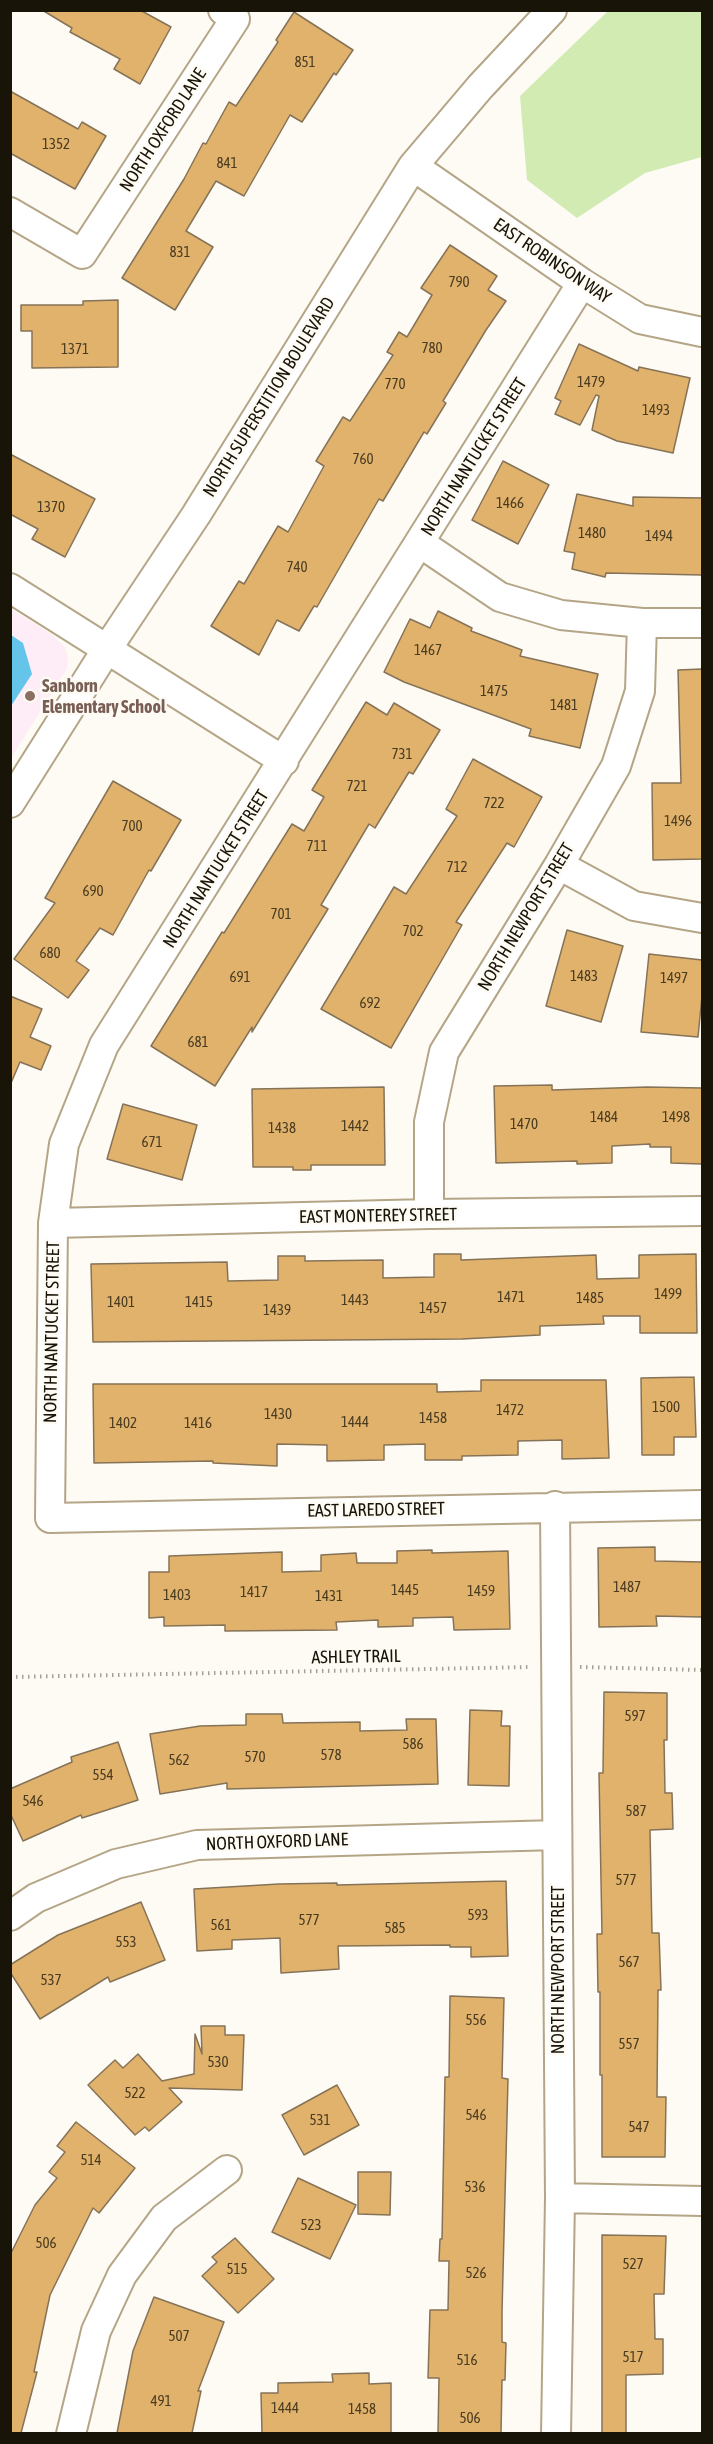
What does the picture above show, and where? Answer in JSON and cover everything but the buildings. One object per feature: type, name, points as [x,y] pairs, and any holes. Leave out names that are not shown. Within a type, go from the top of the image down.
[{"type":"street","name":"NORTH OXFORD LANE","points":[[10,212],[82,254],[235,19],[223,10]]},
{"type":"street","name":"NORTH SUPERSTITION BOULEVARD","points":[[10,802],[196,515],[413,166],[480,87],[552,10]]},
{"type":"street","name":"EAST ROBINSON WAY","points":[[413,166],[582,283],[640,319],[702,332]]},
{"type":"street","name":"NORTH NANTUCKET STREET","points":[[50,1518],[53,1223],[64,1144],[104,1045],[582,283]]},
{"type":"street","points":[[420,543],[500,597],[561,615],[642,623],[702,623]]},
{"type":"street","points":[[10,588],[284,761]]},
{"type":"street","name":"NORTH NEWPORT STREET","points":[[429,1214],[429,1122],[444,1052],[559,865],[616,766],[640,691],[642,623]]},
{"type":"street","points":[[559,865],[634,906],[702,918]]},
{"type":"street","name":"EAST MONTEREY STREET","points":[[53,1223],[429,1214],[702,1211]]},
{"type":"street","name":"EAST LAREDO STREET","points":[[50,1518],[702,1504]]},
{"type":"street","name":"NORTH NEWPORT STREET","points":[[555,1506],[560,2198],[556,2433]]},
{"type":"street","name":"NORTH OXFORD LANE","points":[[10,1916],[36,1898],[116,1864],[197,1845],[557,1835]]},
{"type":"street","points":[[71,2433],[96,2331],[122,2274],[164,2218],[227,2170]]},
{"type":"street","points":[[560,2198],[702,2201]]},
{"type":"path","name":"ASHLEY TRAIL","points":[[10,1677],[557,1666],[702,1670]]},
{"type":"shaded area","name":"Sanborn Elementary School","points":[[11,609],[51,634],[65,647],[68,657],[67,669],[11,758]]},
{"type":"green space","points":[[608,11],[702,11],[702,157],[645,173],[577,218],[527,180],[520,96]]},
{"type":"water","points":[[11,635],[23,643],[32,674],[11,706]]},
{"type":"place","name":"Sanborn Elementary School","points":[[30,696]]}]
